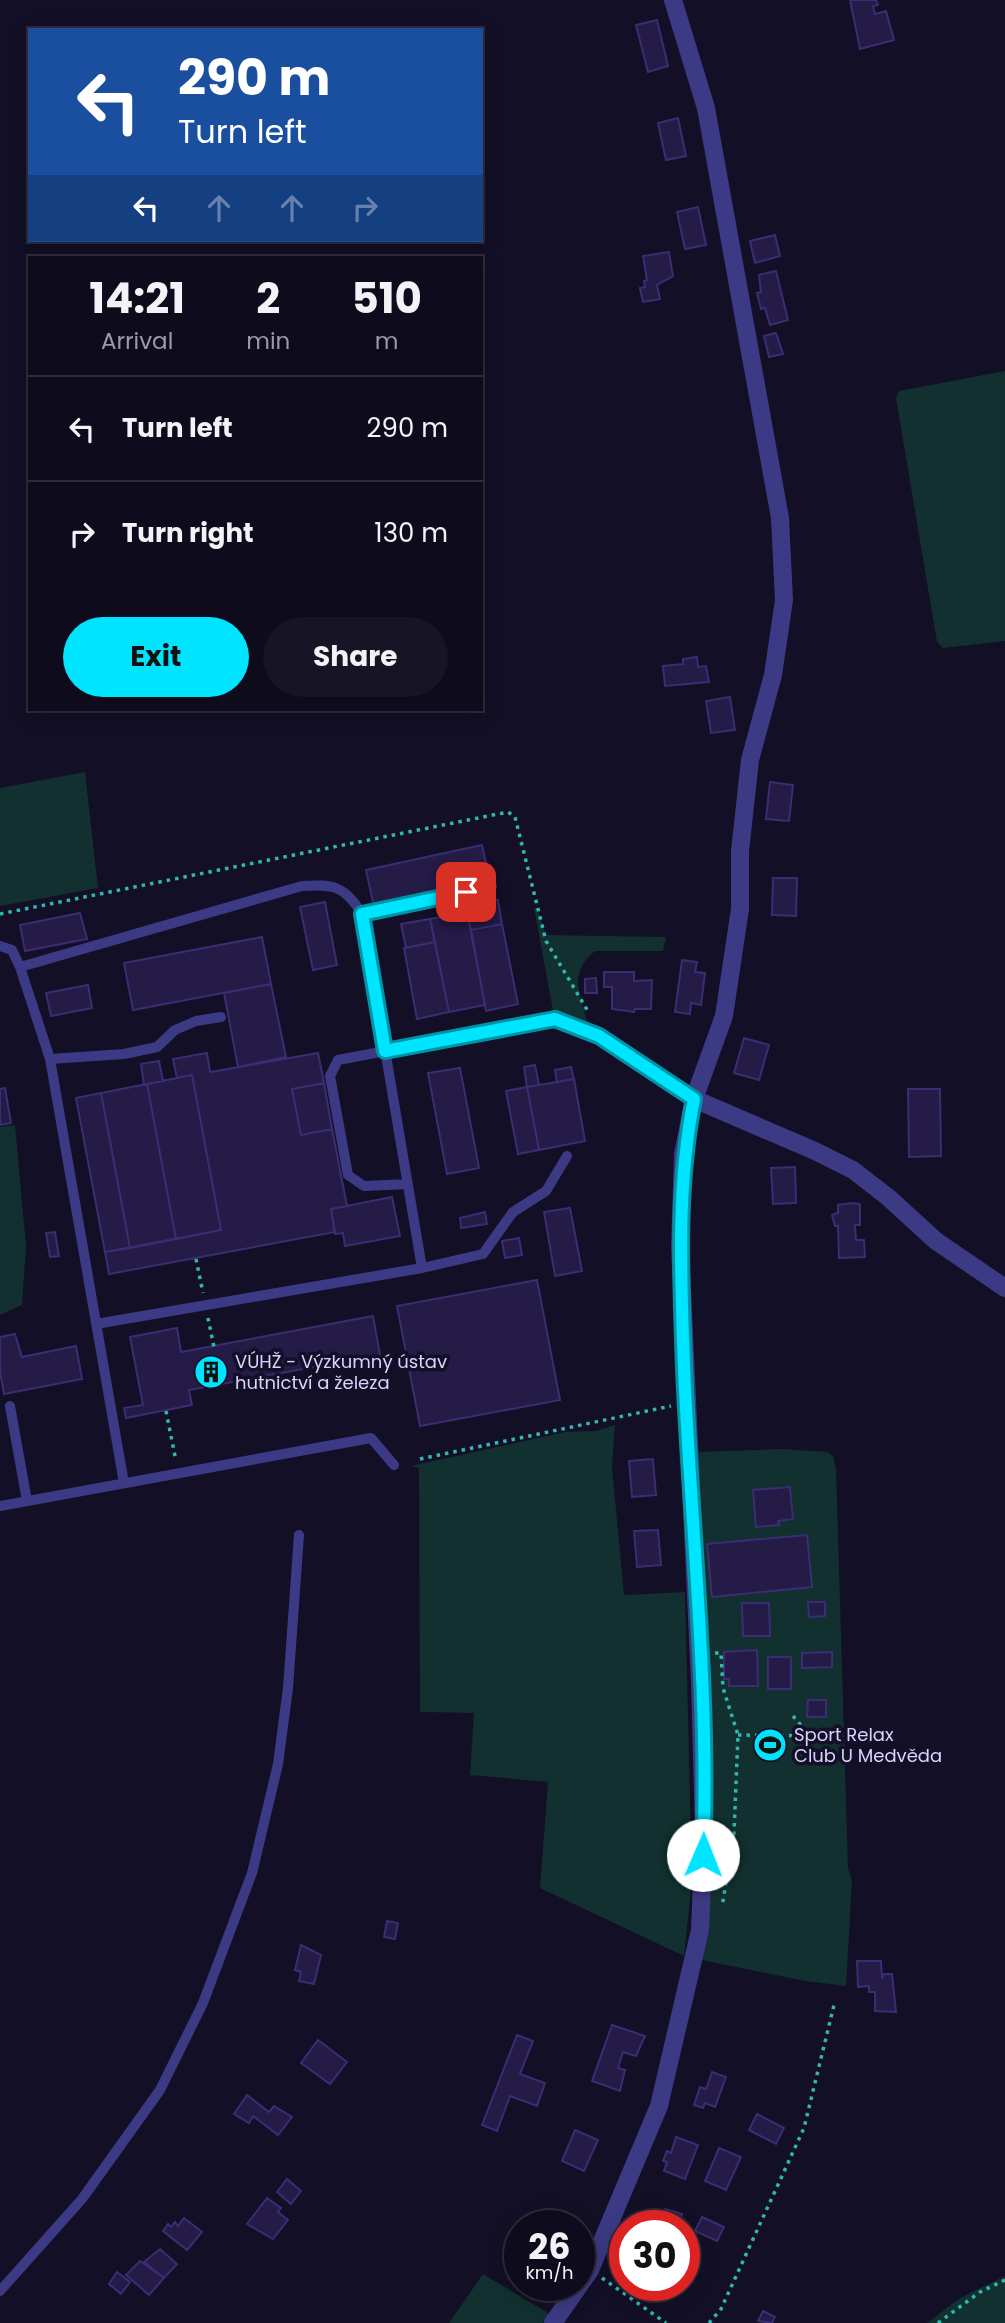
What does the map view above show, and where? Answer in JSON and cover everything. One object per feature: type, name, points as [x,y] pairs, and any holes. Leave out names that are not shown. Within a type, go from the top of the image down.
[{"type":"street","points":[[595,2258],[659,2106],[700,1930],[704,1830],[699,1654],[680,1247],[683,1154],[694,1099],[724,1016],[740,909],[740,851],[751,760],[773,675],[784,600],[780,518],[706,108],[673,0]]},
{"type":"street","points":[[555,1019],[599,1036],[694,1099],[815,1150],[853,1170],[889,1198],[936,1241],[1005,1288]]},
{"type":"street","points":[[553,2323],[568,2301]]},
{"type":"lane","points":[[20,967],[303,886],[330,884],[351,895],[362,914],[422,1268]]},
{"type":"lane","points":[[362,914],[492,886]]},
{"type":"lane","points":[[0,946],[12,950],[20,967],[50,1059],[124,1483]]},
{"type":"lane","points":[[50,1059],[124,1054],[157,1047],[175,1030],[196,1021],[221,1017]]},
{"type":"lane","points":[[408,1184],[364,1186],[348,1175],[330,1076],[338,1060],[555,1019]]},
{"type":"lane","points":[[96,1324],[422,1268],[483,1254],[513,1212],[546,1191],[567,1156]]},
{"type":"lane","points":[[10,1406],[27,1501]]},
{"type":"lane","points":[[0,1506],[371,1438],[394,1465]]},
{"type":"lane","points":[[0,2291],[82,2199],[160,2090],[203,2003],[252,1873],[278,1764],[288,1688],[299,1535]]},
{"type":"path","points":[[420,1459],[686,1403]]},
{"type":"path","points":[[166,1412],[178,1473]]},
{"type":"path","points":[[699,1654],[721,1653],[723,1688],[738,1735],[734,1833],[722,1907]]},
{"type":"path","points":[[793,1716],[810,1735]]},
{"type":"path","points":[[738,1735],[820,1735]]},
{"type":"path","points":[[709,2323],[721,2309],[804,2128],[835,2001]]},
{"type":"path","points":[[595,2273],[666,2323]]},
{"type":"path","points":[[938,2323],[979,2292],[1005,2280]]},
{"type":"green space","points":[[1005,371],[1005,641],[943,648],[937,642],[896,398],[899,391]]},
{"type":"green space","points":[[85,772],[98,888],[0,906],[0,788]]},
{"type":"green space","points":[[534,908],[537,908],[546,935],[666,937],[663,951],[595,951],[586,960],[578,976],[579,993],[588,1024],[553,1010]]},
{"type":"green space","points":[[15,1125],[26,1246],[22,1305],[0,1315],[0,1127]]},
{"type":"green space","points":[[615,1425],[612,1467],[624,1595],[685,1592],[692,1882],[684,1956],[540,1888],[548,1782],[470,1775],[474,1713],[420,1712],[419,1468],[411,1466],[565,1432],[596,1431]]},
{"type":"green space","name":"Sport Relax Club U Medvěda","points":[[783,1449],[827,1452],[833,1456],[836,1469],[848,1868],[852,1881],[846,1986],[805,1981],[697,1959],[695,1452]]},
{"type":"green space","points":[[483,2274],[504,2287],[504,2301],[528,2301],[550,2314],[543,2323],[449,2323]]},
{"type":"green space","points":[[1005,2276],[1005,2323],[927,2323],[960,2298]]},
{"type":"building","points":[[850,0],[876,0],[878,5],[873,6],[875,14],[886,11],[894,40],[860,49]]},
{"type":"building","points":[[657,20],[668,66],[648,72],[636,25]]},
{"type":"building","points":[[678,118],[686,156],[666,160],[658,123]]},
{"type":"building","points":[[698,207],[706,245],[685,249],[677,212]]},
{"type":"building","points":[[775,235],[780,256],[755,263],[750,241]]},
{"type":"building","points":[[669,252],[673,276],[657,285],[660,299],[643,302],[640,288],[645,287],[644,281],[647,280],[643,256]]},
{"type":"building","points":[[776,271],[788,320],[770,325],[765,308],[761,309],[757,293],[761,292],[759,275]]},
{"type":"building","points":[[776,333],[783,354],[769,357],[764,336]]},
{"type":"building","points":[[697,657],[698,667],[706,666],[709,682],[665,686],[663,666],[683,664],[683,659]]},
{"type":"building","points":[[730,697],[735,730],[711,733],[706,701]]},
{"type":"building","points":[[770,782],[793,785],[789,821],[766,819]]},
{"type":"building","points":[[482,845],[490,882],[374,907],[366,870]]},
{"type":"building","points":[[773,878],[797,878],[796,916],[772,915]]},
{"type":"building","points":[[498,900],[502,924],[471,930],[466,906]]},
{"type":"building","points":[[325,902],[337,965],[313,970],[300,907]]},
{"type":"building","points":[[467,912],[485,1005],[449,1012],[430,919]]},
{"type":"building","points":[[80,913],[87,939],[25,951],[20,925]]},
{"type":"building","points":[[430,919],[435,942],[406,948],[401,924]]},
{"type":"building","points":[[502,924],[518,1004],[486,1011],[471,930]]},
{"type":"building","points":[[262,937],[271,984],[133,1010],[124,963]]},
{"type":"building","points":[[435,942],[449,1012],[417,1019],[404,948]]},
{"type":"building","points":[[682,960],[697,962],[695,972],[705,973],[701,1005],[691,1003],[690,1014],[675,1012]]},
{"type":"building","points":[[604,972],[634,972],[634,981],[652,980],[651,1009],[635,1009],[634,1012],[612,1009],[612,987],[604,987]]},
{"type":"building","points":[[596,978],[597,993],[585,993],[585,979]]},
{"type":"building","points":[[271,984],[286,1057],[238,1067],[224,993]]},
{"type":"building","points":[[88,985],[92,1008],[51,1016],[46,993]]},
{"type":"building","points":[[744,1038],[769,1045],[759,1080],[734,1073]]},
{"type":"building","points":[[207,1053],[210,1072],[318,1053],[324,1083],[292,1089],[301,1135],[332,1129],[347,1206],[331,1209],[335,1232],[109,1274],[105,1252],[221,1230],[192,1075],[177,1078],[173,1059]]},
{"type":"building","points":[[159,1061],[163,1081],[144,1085],[141,1064]]},
{"type":"building","points":[[535,1065],[539,1085],[527,1087],[524,1067]]},
{"type":"building","points":[[571,1067],[574,1079],[557,1082],[555,1070]]},
{"type":"building","points":[[460,1068],[479,1168],[447,1174],[428,1073]]},
{"type":"building","points":[[192,1075],[221,1230],[176,1239],[147,1084]]},
{"type":"building","points":[[574,1079],[585,1141],[539,1150],[527,1087]]},
{"type":"building","points":[[324,1083],[332,1129],[301,1135],[292,1089]]},
{"type":"building","points":[[147,1084],[176,1239],[130,1248],[101,1093]]},
{"type":"building","points":[[527,1087],[539,1150],[518,1154],[506,1091]]},
{"type":"building","points":[[5,1088],[11,1123],[0,1125],[0,1089]]},
{"type":"building","points":[[908,1089],[940,1089],[941,1156],[909,1157]]},
{"type":"building","points":[[101,1093],[130,1248],[105,1252],[76,1098]]},
{"type":"building","points":[[795,1167],[796,1203],[773,1204],[771,1168]]},
{"type":"building","points":[[392,1197],[400,1236],[345,1246],[343,1233],[335,1234],[331,1209]]},
{"type":"building","points":[[860,1204],[860,1225],[855,1225],[856,1240],[864,1240],[865,1257],[839,1258],[838,1226],[835,1226],[832,1215],[838,1213],[838,1205]]},
{"type":"building","points":[[570,1208],[582,1271],[555,1276],[544,1212]]},
{"type":"building","points":[[485,1212],[487,1224],[461,1228],[460,1218]]},
{"type":"building","points":[[55,1232],[59,1256],[50,1257],[46,1233]]},
{"type":"building","points":[[519,1238],[522,1255],[505,1258],[502,1241]]},
{"type":"building","points":[[537,1280],[560,1400],[420,1426],[397,1306]]},
{"type":"building","name":"VÚHŽ - Výzkumný ústav hutnictví a železa","points":[[373,1316],[380,1355],[189,1390],[192,1405],[126,1418],[124,1408],[143,1405],[130,1337],[177,1328],[181,1352]]},
{"type":"building","points":[[15,1334],[22,1357],[76,1346],[82,1379],[4,1394],[0,1372],[0,1337]]},
{"type":"building","points":[[653,1459],[656,1495],[632,1497],[629,1461]]},
{"type":"building","points":[[790,1487],[793,1519],[778,1521],[779,1525],[756,1527],[753,1490]]},
{"type":"building","points":[[658,1530],[661,1565],[637,1567],[634,1531]]},
{"type":"building","points":[[807,1535],[812,1587],[712,1597],[707,1544]]},
{"type":"building","points":[[808,1602],[825,1602],[825,1616],[809,1617]]},
{"type":"building","points":[[742,1603],[769,1603],[770,1636],[743,1636]]},
{"type":"building","points":[[757,1650],[758,1686],[729,1686],[729,1679],[724,1679],[724,1652]]},
{"type":"building","points":[[832,1652],[832,1667],[802,1668],[802,1653]]},
{"type":"building","points":[[768,1657],[791,1657],[791,1689],[768,1689]]},
{"type":"building","points":[[808,1700],[826,1700],[826,1717],[807,1717]]},
{"type":"building","points":[[387,1921],[398,1923],[395,1939],[384,1937]]},
{"type":"building","points":[[301,1945],[321,1955],[314,1984],[299,1981],[301,1972],[295,1970]]},
{"type":"building","points":[[857,1961],[881,1961],[882,1979],[884,1974],[892,1974],[896,2012],[875,2011],[875,1992],[869,1992],[869,1986],[858,1987]]},
{"type":"building","points":[[612,2025],[645,2036],[636,2056],[623,2052],[618,2068],[625,2070],[620,2091],[592,2081]]},
{"type":"building","points":[[517,2035],[533,2041],[520,2074],[545,2083],[537,2106],[510,2096],[497,2131],[482,2125]]},
{"type":"building","points":[[318,2040],[347,2062],[330,2084],[301,2063]]},
{"type":"building","points":[[712,2072],[726,2077],[715,2107],[705,2103],[703,2108],[694,2105],[700,2087],[706,2089]]},
{"type":"building","points":[[247,2095],[269,2112],[274,2106],[292,2117],[278,2135],[253,2116],[249,2123],[234,2114]]},
{"type":"building","points":[[757,2114],[784,2128],[776,2144],[749,2130]]},
{"type":"building","points":[[575,2130],[598,2140],[584,2171],[562,2161]]},
{"type":"building","points":[[676,2137],[698,2145],[685,2179],[664,2171],[667,2162],[663,2161],[667,2151],[671,2153]]},
{"type":"building","points":[[719,2148],[741,2157],[726,2190],[705,2181]]},
{"type":"building","points":[[287,2179],[301,2191],[291,2204],[277,2192]]},
{"type":"building","points":[[267,2198],[281,2208],[278,2212],[288,2220],[273,2239],[247,2224]]},
{"type":"building","points":[[702,2217],[724,2227],[717,2241],[700,2233]]},
{"type":"building","points":[[184,2218],[202,2232],[187,2250],[163,2231],[168,2224],[171,2227],[175,2222],[178,2226]]},
{"type":"building","points":[[160,2249],[177,2264],[164,2278],[144,2262]]},
{"type":"building","points":[[140,2261],[164,2278],[149,2295],[126,2275]]},
{"type":"building","points":[[117,2272],[130,2282],[121,2294],[109,2284]]},
{"type":"building","points":[[763,2311],[775,2317],[772,2323],[758,2321]]},
{"type":"place","name":"VÚHŽ - Výzkumný ústav hutnictví a železa","points":[[211,1372]]},
{"type":"place","name":"Sport Relax Club U Medvěda","points":[[770,1745]]},
{"type":"route","points":[[466,892],[362,914],[385,1051],[555,1019],[599,1036],[694,1099],[683,1154],[680,1247],[700,1682],[703,1855]]}]
